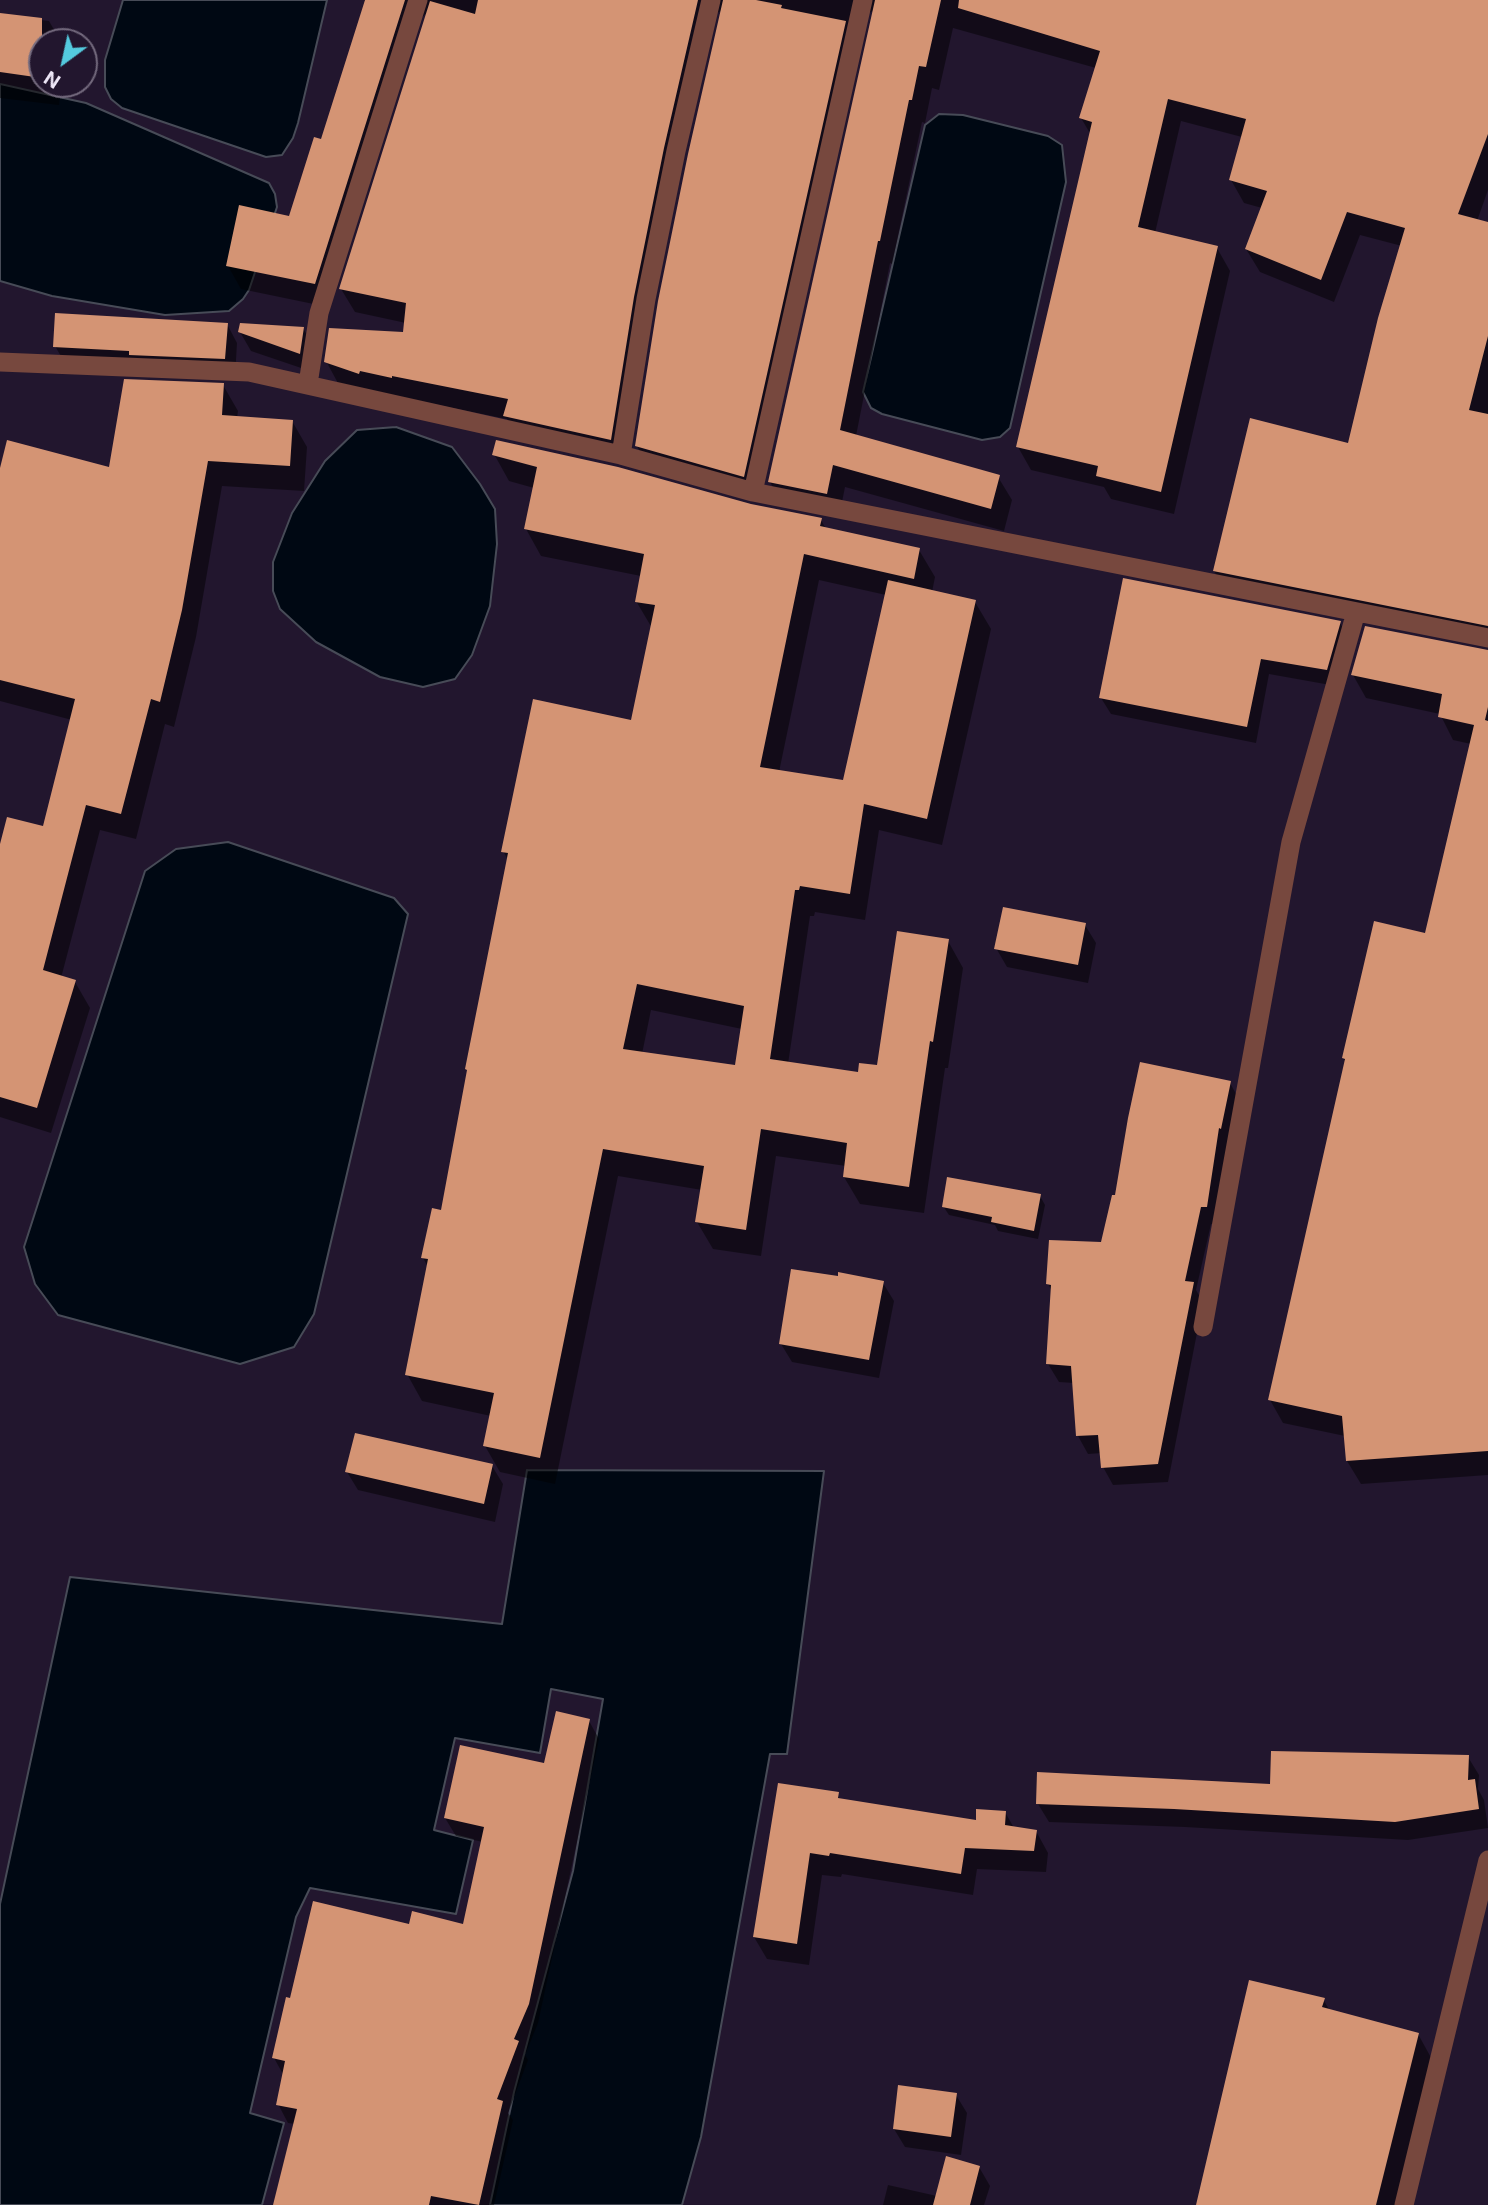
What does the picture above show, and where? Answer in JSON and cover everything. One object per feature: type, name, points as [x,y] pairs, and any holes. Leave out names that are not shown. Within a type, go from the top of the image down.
[{"type":"street","points":[[307,384],[319,313],[418,0]]},
{"type":"street","points":[[621,455],[646,299],[676,151],[711,0]]},
{"type":"street","points":[[753,492],[863,0]]},
{"type":"street","points":[[0,362],[249,372],[621,455],[753,492],[1488,638]]},
{"type":"street","points":[[1203,1328],[1291,842],[1356,612]]},
{"type":"street","points":[[1404,2205],[1488,1860]]},
{"type":"shaded area","points":[[123,0],[327,0],[298,123],[293,138],[282,155],[266,157],[122,108],[111,99],[105,87],[105,60]]},
{"type":"shaded area","points":[[0,84],[28,90],[28,98],[63,98],[86,103],[269,183],[275,194],[277,207],[249,290],[229,311],[165,315],[52,296],[0,281]]},
{"type":"shaded area","points":[[939,114],[963,115],[1048,136],[1062,145],[1066,182],[1010,428],[1000,437],[982,440],[882,414],[871,408],[863,392],[925,125]]},
{"type":"shaded area","points":[[396,427],[452,447],[495,509],[497,544],[490,606],[472,655],[455,679],[423,687],[380,677],[316,642],[280,609],[273,591],[273,562],[292,513],[325,461],[357,430]]},
{"type":"shaded area","points":[[228,842],[394,898],[408,914],[314,1314],[294,1347],[240,1364],[58,1315],[35,1284],[24,1247],[145,871],[176,849]]},
{"type":"shaded area","points":[[527,1470],[824,1471],[787,1754],[770,1754],[701,2137],[682,2205],[490,2205],[514,2092],[573,1871],[603,1699],[551,1689],[540,1753],[455,1738],[434,1830],[473,1840],[456,1914],[310,1888],[296,1917],[250,2113],[284,2123],[262,2205],[0,2205],[0,1904],[70,1577],[502,1624]]},
{"type":"building","points":[[365,0],[405,0],[315,284],[226,266],[239,205],[289,216],[314,137],[321,139]]},
{"type":"building","points":[[478,0],[698,0],[634,297],[611,440],[503,416],[508,399],[392,376],[360,371],[359,374],[324,362],[329,328],[403,332],[406,303],[339,289],[430,1],[475,14]]},
{"type":"building","points":[[723,0],[756,0],[782,5],[781,8],[846,21],[744,477],[635,446],[658,301]]},
{"type":"building","points":[[875,0],[941,0],[926,67],[919,66],[912,100],[909,100],[840,430],[1000,475],[991,509],[833,465],[827,494],[768,482]]},
{"type":"building","points":[[959,0],[1488,0],[1488,134],[1458,214],[1488,222],[1488,336],[1469,410],[1488,414],[1488,626],[1213,571],[1250,418],[1348,443],[1378,318],[1405,228],[1347,212],[1321,280],[1245,249],[1267,191],[1229,180],[1246,119],[1168,99],[1138,227],[1218,246],[1161,492],[1096,476],[1098,466],[1016,447],[1092,122],[1079,118],[1100,51],[958,8]]},
{"type":"building","points":[[0,13],[42,18],[42,28],[28,28],[28,76],[0,72]]},
{"type":"building","points":[[55,313],[228,323],[225,359],[129,355],[129,351],[53,347]]},
{"type":"building","points":[[240,323],[304,327],[300,354],[238,332]]},
{"type":"building","points":[[124,379],[224,383],[222,415],[293,420],[290,466],[208,461],[182,610],[160,702],[151,699],[121,814],[86,805],[43,970],[76,980],[37,1108],[0,1097],[0,844],[7,817],[43,826],[75,699],[0,680],[0,468],[7,440],[109,467]]},
{"type":"building","points":[[496,440],[618,467],[751,504],[822,518],[820,526],[920,548],[914,579],[804,554],[760,767],[843,780],[888,580],[976,600],[927,819],[864,804],[850,894],[800,886],[799,890],[795,890],[770,1059],[858,1072],[859,1063],[877,1065],[897,931],[949,939],[933,1042],[930,1041],[909,1187],[843,1177],[847,1143],[761,1129],[746,1230],[695,1222],[704,1166],[603,1149],[540,1458],[483,1446],[494,1393],[405,1375],[428,1259],[421,1258],[432,1208],[441,1210],[467,1070],[465,1069],[508,853],[501,852],[533,699],[631,720],[655,605],[635,602],[644,554],[524,529],[537,467],[492,455]],"holes":[[[637,984],[744,1006],[735,1065],[623,1049]]]},
{"type":"building","points":[[1123,578],[1341,621],[1327,670],[1261,659],[1247,727],[1099,698]]},
{"type":"building","points":[[1365,626],[1488,650],[1488,707],[1485,720],[1488,721],[1488,1451],[1346,1461],[1342,1416],[1268,1400],[1374,921],[1425,933],[1474,725],[1438,717],[1442,694],[1351,675]]},
{"type":"building","points":[[1003,907],[1086,923],[1078,965],[994,949]]},
{"type":"building","points":[[1140,1062],[1231,1081],[1221,1129],[1219,1128],[1207,1207],[1201,1207],[1185,1281],[1194,1282],[1158,1464],[1101,1468],[1098,1435],[1076,1436],[1071,1366],[1046,1364],[1051,1285],[1046,1284],[1049,1240],[1101,1242],[1112,1195],[1115,1195]]},
{"type":"building","points":[[947,1177],[1041,1194],[1034,1231],[991,1222],[992,1217],[942,1207]]},
{"type":"building","points":[[791,1269],[838,1276],[838,1272],[884,1281],[869,1360],[779,1344]]},
{"type":"building","points":[[355,1433],[493,1464],[484,1504],[345,1472]]},
{"type":"building","points":[[556,1711],[590,1719],[529,2004],[514,2039],[519,2041],[497,2099],[503,2101],[479,2205],[431,2196],[429,2205],[273,2205],[297,2109],[276,2105],[285,2061],[272,2058],[286,1997],[290,1998],[313,1901],[409,1924],[412,1911],[463,1924],[484,1827],[444,1818],[460,1745],[544,1763]]},
{"type":"building","points":[[1271,1751],[1469,1755],[1468,1780],[1475,1779],[1479,1809],[1395,1822],[1036,1804],[1037,1772],[1270,1784]]},
{"type":"building","points":[[778,1783],[839,1792],[838,1798],[976,1820],[976,1809],[1006,1811],[1005,1825],[1037,1830],[1034,1851],[965,1848],[961,1874],[830,1853],[829,1856],[810,1853],[797,1944],[753,1937]]},
{"type":"building","points":[[1249,1980],[1325,1998],[1322,2007],[1419,2033],[1376,2205],[1196,2205]]},
{"type":"building","points":[[898,2085],[957,2093],[951,2137],[893,2129]]},
{"type":"building","points":[[946,2156],[980,2166],[970,2205],[933,2205]]}]
